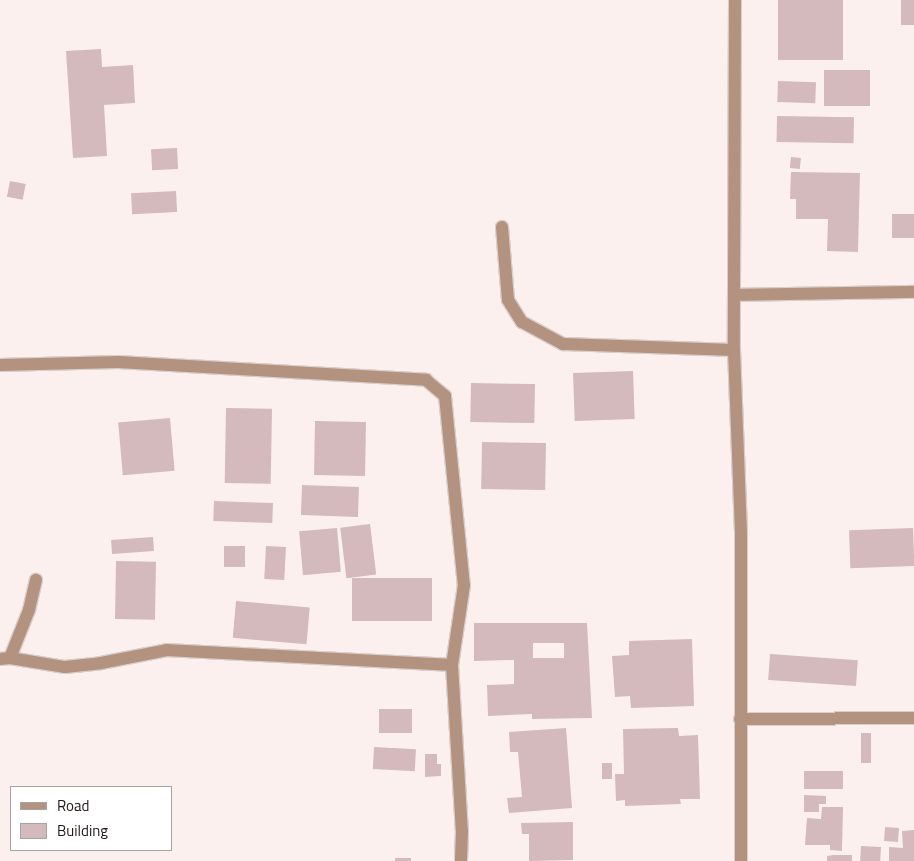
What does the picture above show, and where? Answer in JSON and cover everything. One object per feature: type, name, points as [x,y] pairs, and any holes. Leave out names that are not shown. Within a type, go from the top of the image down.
[{"type":"street","points":[[735,0],[734,350],[741,532],[741,861]]},
{"type":"street","points":[[502,227],[508,300],[522,322],[563,344],[734,350]]},
{"type":"street","points":[[735,295],[914,292]]},
{"type":"street","points":[[0,365],[118,362],[426,380],[445,396],[464,586],[452,664],[462,831],[461,861]]},
{"type":"street","points":[[36,580],[29,610],[5,658],[65,666],[101,663],[168,650],[452,664]]},
{"type":"street","points":[[740,719],[914,718]]},
{"type":"building","points":[[778,0],[843,0],[843,60],[778,60]]},
{"type":"building","points":[[901,0],[914,0],[914,25],[901,25]]},
{"type":"building","points":[[101,49],[102,67],[133,65],[135,103],[104,105],[107,156],[73,158],[66,51]]},
{"type":"building","points":[[824,70],[870,70],[870,106],[824,106]]},
{"type":"building","points":[[778,81],[816,82],[815,103],[777,102]]},
{"type":"building","points":[[777,116],[854,117],[854,143],[777,142]]},
{"type":"building","points":[[177,148],[178,169],[152,170],[151,149]]},
{"type":"building","points":[[791,157],[801,158],[800,169],[790,168]]},
{"type":"building","points":[[791,172],[860,173],[858,252],[827,251],[828,219],[796,219],[796,199],[790,199]]},
{"type":"building","points":[[10,181],[26,184],[23,200],[7,197]]},
{"type":"building","points":[[176,191],[177,212],[132,214],[131,193]]},
{"type":"building","points":[[892,214],[914,214],[914,238],[892,238]]},
{"type":"building","points":[[633,371],[635,419],[575,421],[573,373]]},
{"type":"building","points":[[471,383],[535,384],[534,423],[470,422]]},
{"type":"building","points":[[226,408],[272,409],[271,484],[225,483]]},
{"type":"building","points":[[170,418],[175,471],[123,475],[118,423]]},
{"type":"building","points":[[315,421],[366,422],[365,476],[314,475]]},
{"type":"building","points":[[482,442],[546,443],[545,490],[481,489]]},
{"type":"building","points":[[302,485],[359,487],[358,517],[301,515]]},
{"type":"building","points":[[214,501],[273,503],[272,523],[213,521]]},
{"type":"building","points":[[370,524],[376,575],[346,578],[340,528]]},
{"type":"building","points":[[337,528],[341,572],[303,575],[299,531]]},
{"type":"building","points":[[913,528],[914,566],[850,568],[849,530]]},
{"type":"building","points":[[153,537],[154,551],[112,554],[111,540]]},
{"type":"building","points":[[224,546],[245,546],[245,567],[224,567]]},
{"type":"building","points":[[266,546],[286,547],[284,580],[264,579]]},
{"type":"building","points":[[116,561],[156,562],[155,620],[115,619]]},
{"type":"building","points":[[352,578],[432,578],[432,621],[352,621]]},
{"type":"building","points":[[236,601],[310,607],[306,644],[233,638]]},
{"type":"building","points":[[474,623],[587,623],[592,718],[532,719],[532,714],[488,716],[487,685],[514,684],[514,660],[474,661]],"holes":[[[533,643],[564,643],[564,658],[533,658]]]},
{"type":"building","points":[[692,639],[694,706],[631,708],[630,696],[615,697],[612,656],[629,655],[629,641]]},
{"type":"building","points":[[770,654],[858,660],[856,686],[768,680]]},
{"type":"building","points":[[379,709],[412,709],[412,733],[379,733]]},
{"type":"building","points":[[566,728],[572,808],[509,813],[507,798],[522,797],[518,752],[510,752],[509,732]]},
{"type":"building","points":[[678,728],[679,736],[698,735],[700,799],[680,799],[681,804],[625,806],[625,800],[616,801],[615,774],[624,774],[623,729]]},
{"type":"building","points":[[861,733],[871,733],[871,763],[861,763]]},
{"type":"building","points":[[374,747],[416,749],[415,771],[373,769]]},
{"type":"building","points":[[425,754],[437,754],[437,764],[441,764],[441,776],[425,777]]},
{"type":"building","points":[[602,763],[612,763],[612,779],[602,779]]},
{"type":"building","points":[[804,771],[843,771],[843,789],[804,789]]},
{"type":"building","points":[[804,795],[826,796],[826,804],[819,804],[819,812],[804,812]]},
{"type":"building","points":[[822,807],[843,807],[842,851],[830,850],[830,845],[805,845],[807,818],[821,819]]},
{"type":"building","points":[[573,822],[573,860],[529,861],[529,834],[522,834],[521,823]]},
{"type":"building","points":[[885,827],[899,828],[898,842],[884,841]]},
{"type":"building","points":[[914,830],[914,861],[889,861],[889,847],[903,848],[902,831]]},
{"type":"building","points":[[861,846],[881,847],[880,861],[860,861]]},
{"type":"building","points":[[852,855],[852,861],[827,861],[827,856]]},
{"type":"building","points":[[395,858],[411,858],[411,861],[395,861]]}]
